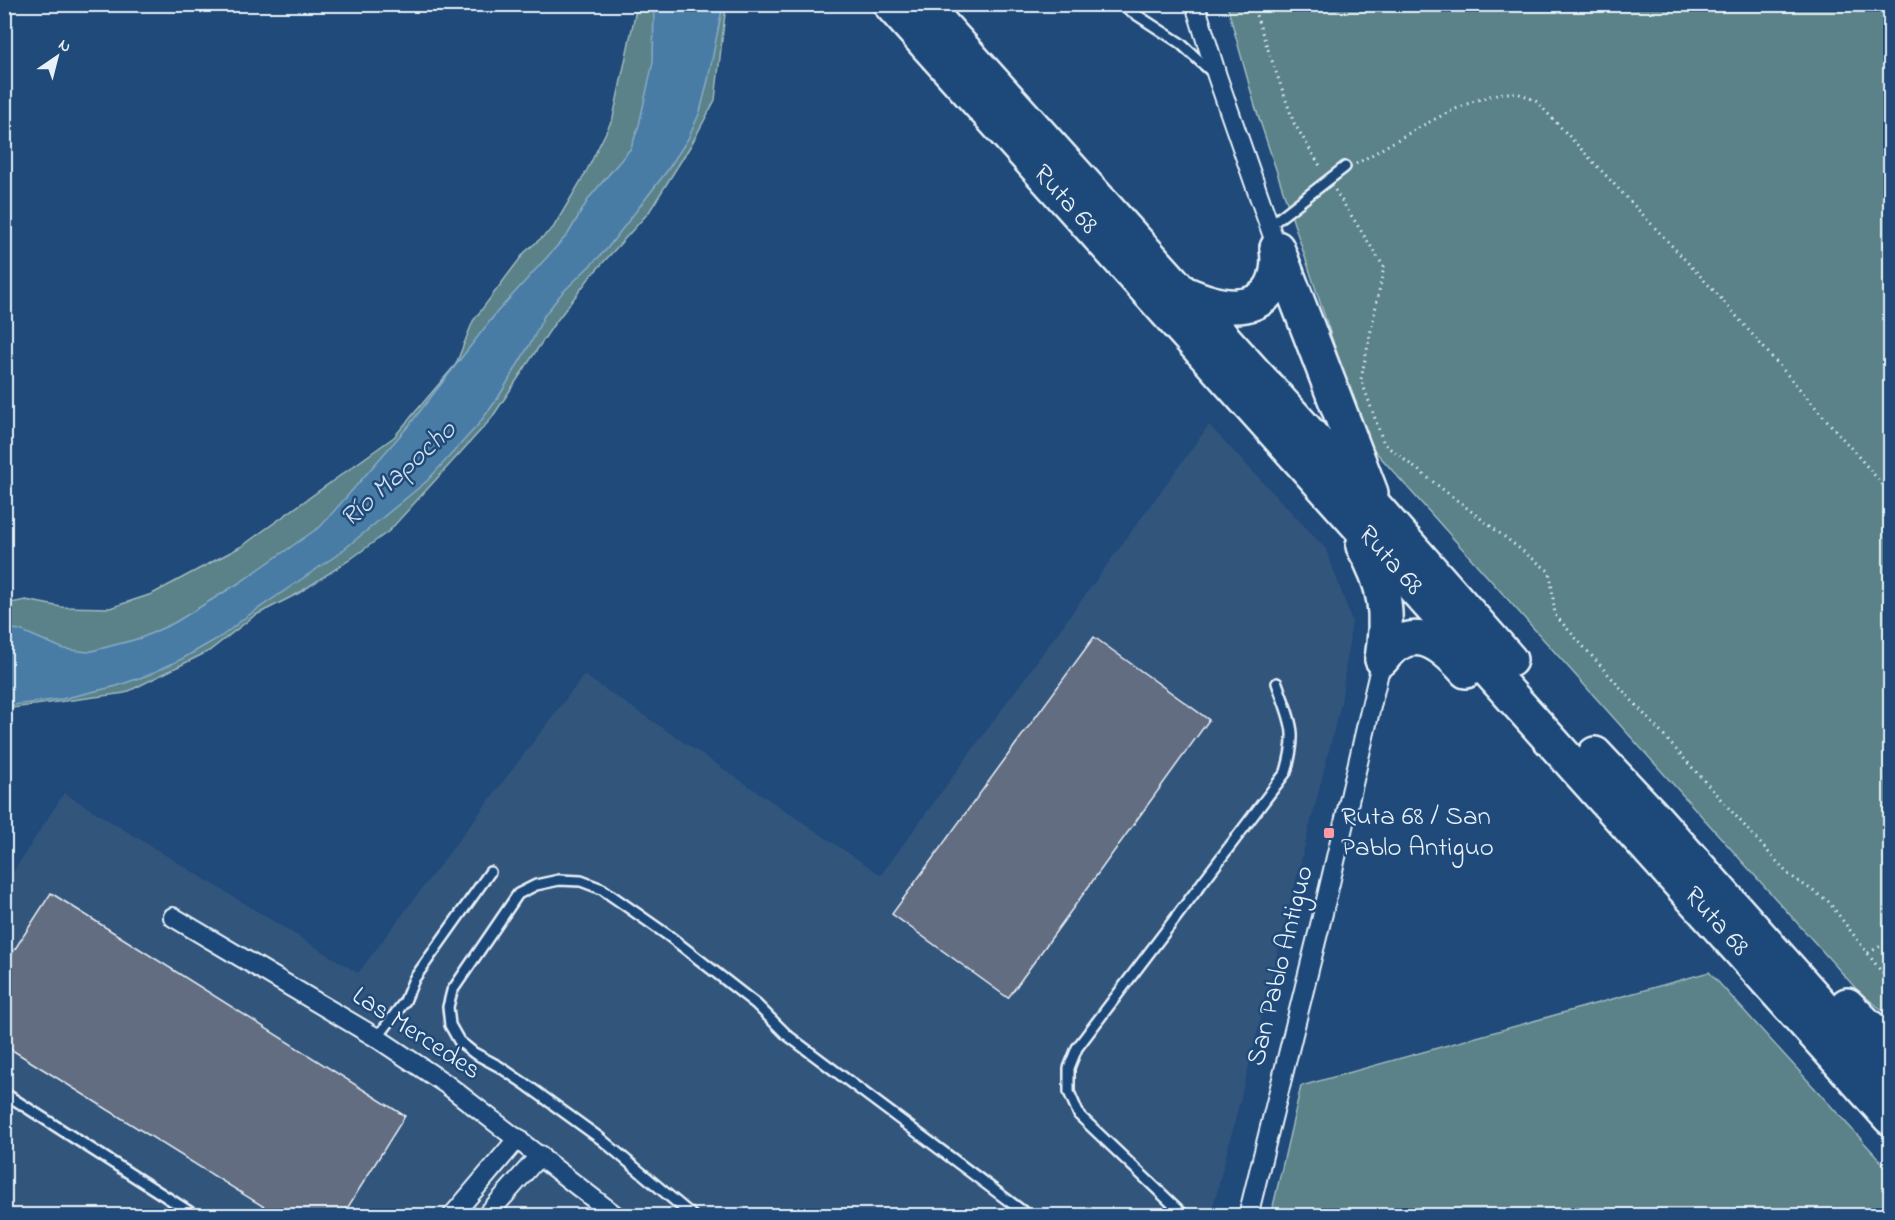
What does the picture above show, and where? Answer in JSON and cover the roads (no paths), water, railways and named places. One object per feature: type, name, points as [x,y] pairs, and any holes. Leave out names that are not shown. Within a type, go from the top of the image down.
[{"type":"highway","name":"Ruta 68","points":[[890,4],[1334,499],[1890,1082]]},
{"type":"highway","name":"Ruta 68","points":[[923,4],[1379,511],[1549,704],[1649,829],[1890,1118]]},
{"type":"highway","points":[[1181,291],[1195,298],[1236,307],[1254,303],[1269,291],[1276,277],[1278,268],[1273,237]]},
{"type":"highway","points":[[1273,237],[1379,511]]},
{"type":"highway","points":[[1334,499],[1372,563],[1383,591],[1386,619],[1382,659]]},
{"type":"highway","points":[[1382,659],[1398,644],[1411,639],[1425,639],[1440,645],[1451,654],[1576,791],[1617,825],[1679,833],[1714,860],[1852,1010],[1890,1043]]},
{"type":"street","points":[[1195,4],[1217,76],[1273,237]]},
{"type":"street","name":"San Pablo Antiguo","points":[[1248,1215],[1324,909],[1382,659]]},
{"type":"street","name":"Las Mercedes","points":[[173,917],[377,1038],[446,1084],[616,1215]]},
{"type":"street","points":[[452,1215],[518,1138]]},
{"type":"street","points":[[486,1215],[540,1155]]},
{"type":"lane","points":[[1120,4],[1171,36],[1217,76]]},
{"type":"lane","points":[[1273,237],[1329,180],[1345,167]]},
{"type":"lane","points":[[1185,1215],[1079,1115],[1069,1092],[1069,1068],[1077,1048],[1286,772],[1292,752],[1292,726],[1277,684]]},
{"type":"lane","points":[[377,1038],[405,1000],[414,979],[490,872]]},
{"type":"lane","points":[[693,1215],[601,1139],[528,1086],[466,1047],[459,1041],[450,1025],[448,1007],[452,991],[518,894],[537,885],[559,880],[581,881],[602,889],[669,936],[756,1004],[787,1035],[1029,1215]]},
{"type":"lane","points":[[4,1093],[196,1215]]},
{"type":"water","name":"Río Mapocho","points":[[654,4],[723,5],[700,112],[688,139],[667,171],[606,250],[562,293],[544,316],[498,398],[478,425],[427,481],[337,555],[222,636],[180,660],[117,686],[62,699],[5,706],[5,628],[20,630],[64,649],[88,652],[141,638],[174,623],[239,583],[321,526],[410,424],[497,312],[568,234],[589,198],[631,148],[639,125],[653,62]]},
{"type":"place","name":"Ruta 68 / San Pablo Antiguo","points":[[1329,833]]}]
